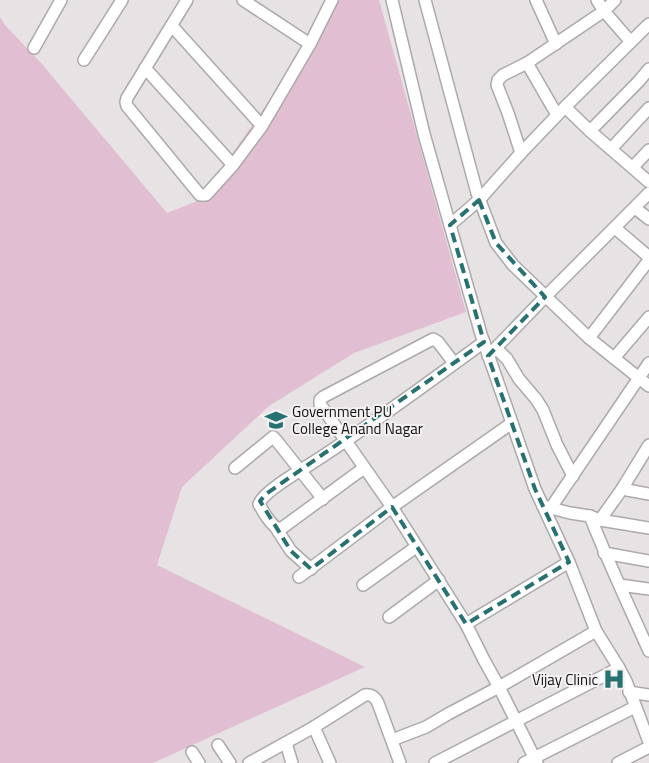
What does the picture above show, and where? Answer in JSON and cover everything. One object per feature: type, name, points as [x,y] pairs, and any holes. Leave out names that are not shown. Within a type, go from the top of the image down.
[{"type":"street","points":[[34,48],[61,0]]},
{"type":"street","points":[[84,60],[122,0]]},
{"type":"street","points":[[243,0],[310,44]]},
{"type":"street","points":[[185,1],[126,102],[127,106],[200,195],[206,195],[233,165],[262,126],[310,44],[332,0]]},
{"type":"street","points":[[392,0],[424,134],[484,342],[492,352],[512,423],[535,489],[546,507],[570,562],[596,631],[619,668],[649,742]]},
{"type":"street","points":[[425,0],[479,200],[496,243],[508,260],[545,297],[589,338],[649,386]]},
{"type":"street","points":[[536,0],[556,44]]},
{"type":"street","points":[[597,0],[630,41]]},
{"type":"street","points":[[521,153],[497,82],[500,77],[527,63],[556,44],[604,11],[615,0]]},
{"type":"street","points":[[450,225],[479,200],[561,111],[649,24]]},
{"type":"street","points":[[172,26],[262,126]]},
{"type":"street","points":[[527,63],[561,111],[590,131],[649,182]]},
{"type":"street","points":[[146,68],[233,165]]},
{"type":"street","points":[[590,131],[649,69]]},
{"type":"street","points":[[611,149],[649,108]]},
{"type":"street","points":[[633,167],[649,150]]},
{"type":"street","points":[[492,352],[649,193]]},
{"type":"street","points":[[635,208],[649,219]]},
{"type":"street","points":[[589,338],[649,259],[614,228]]},
{"type":"street","points":[[614,358],[649,317]]},
{"type":"street","points":[[454,363],[438,342],[433,339],[323,397],[320,400],[320,404],[392,507],[466,624],[516,722],[532,761],[636,707]]},
{"type":"street","points":[[311,569],[292,552],[262,509],[259,504],[260,501],[266,494],[300,470],[346,442],[484,342]]},
{"type":"street","points":[[492,352],[507,359],[519,379],[543,410],[572,476]]},
{"type":"street","points":[[546,507],[572,476],[649,364]]},
{"type":"street","points":[[300,577],[392,507],[512,423]]},
{"type":"street","points":[[235,468],[273,437],[323,499]]},
{"type":"street","points":[[595,518],[622,488],[649,445]]},
{"type":"street","points":[[276,528],[282,528],[364,468]]},
{"type":"street","points":[[622,488],[649,494]]},
{"type":"street","points":[[546,507],[649,528]]},
{"type":"street","points":[[595,518],[604,553],[649,651]]},
{"type":"street","points":[[363,585],[416,546]]},
{"type":"street","points":[[604,553],[649,560]]},
{"type":"street","points":[[466,624],[570,562]]},
{"type":"street","points":[[389,617],[439,580]]},
{"type":"street","points":[[620,585],[649,589]]},
{"type":"street","points":[[392,740],[426,727],[596,631]]},
{"type":"street","points":[[435,763],[619,668]]},
{"type":"street","points":[[629,692],[649,695]]},
{"type":"street","points":[[249,763],[368,694],[376,698],[400,763]]},
{"type":"street","points":[[314,727],[330,763]]},
{"type":"street","points":[[286,743],[292,763]]},
{"type":"street","points":[[218,745],[230,763]]},
{"type":"street","points":[[618,763],[649,747]]},
{"type":"street","points":[[192,752],[199,763]]},
{"type":"highlighted area","points":[[479,200],[496,243],[545,297],[488,356],[535,489],[569,562],[466,624],[392,507],[311,569],[291,551],[260,501],[266,494],[484,342],[450,225]]},
{"type":"shaded area","points":[[339,0],[379,0],[466,312],[354,353],[269,406],[182,487],[157,565],[365,667],[153,763],[0,763],[0,17],[167,213],[200,200]]},
{"type":"place","name":"Government PU College Anand Nagar","points":[[276,420]]},
{"type":"place","name":"Vijay Clinic","points":[[614,679]]}]
